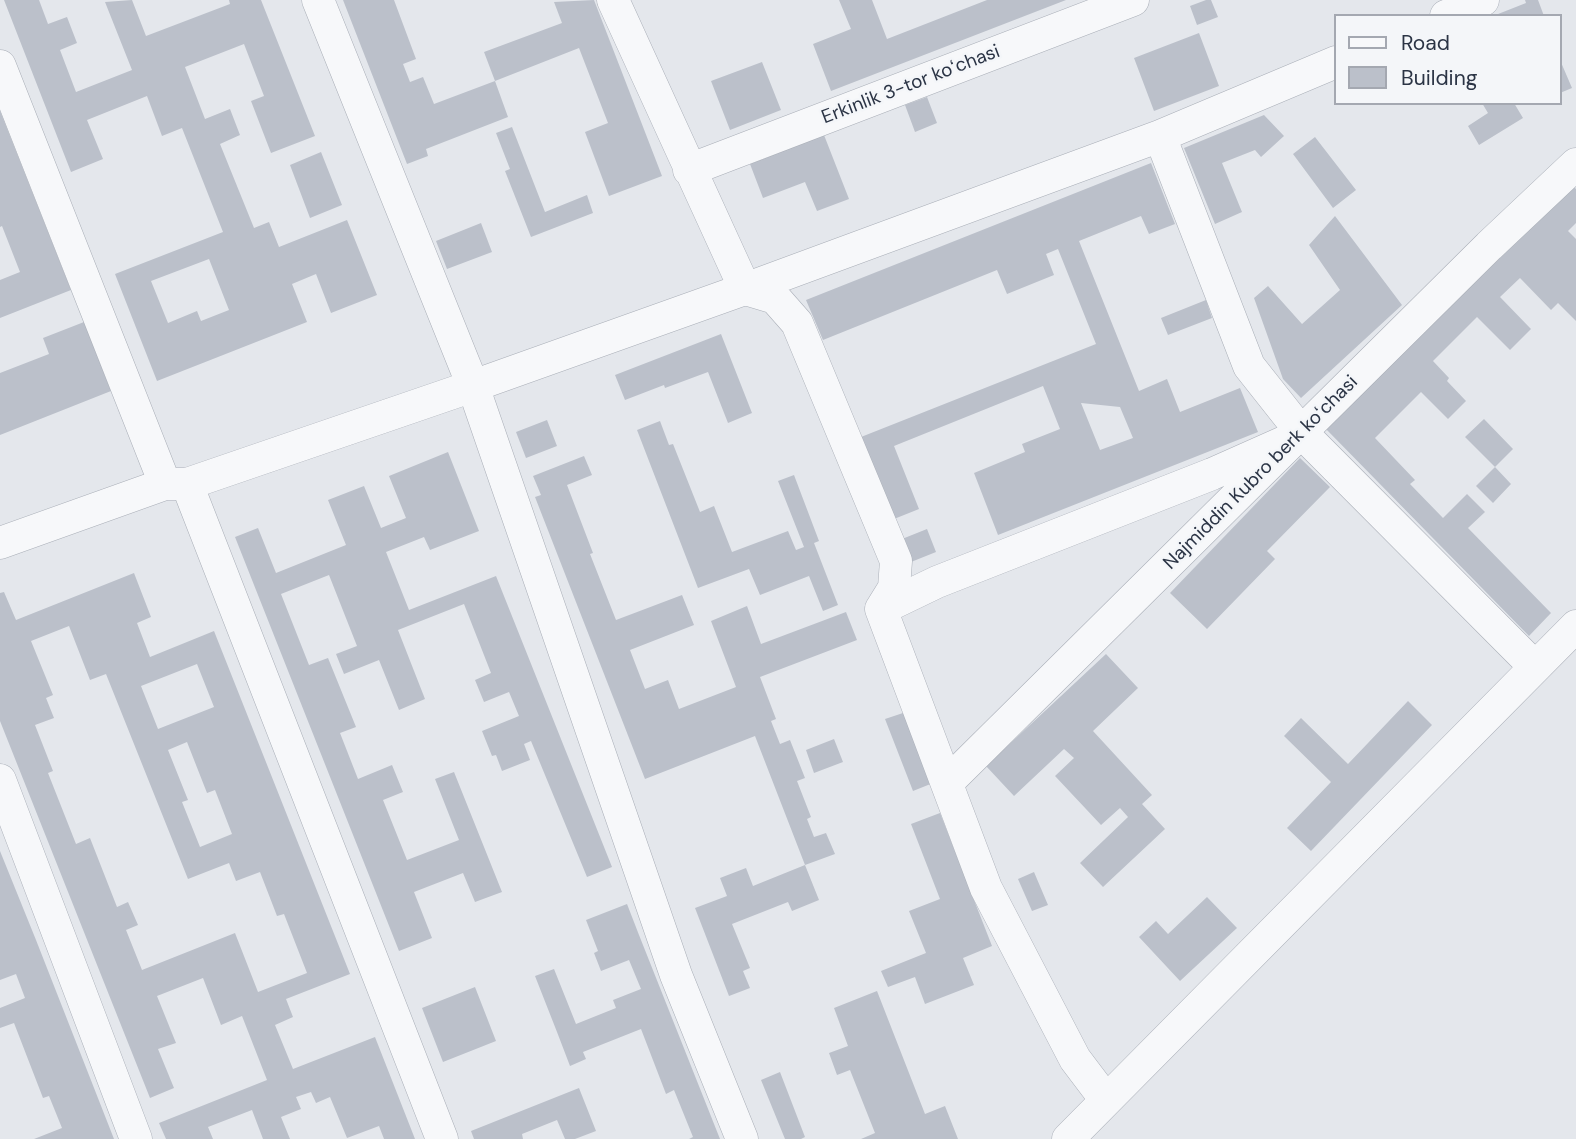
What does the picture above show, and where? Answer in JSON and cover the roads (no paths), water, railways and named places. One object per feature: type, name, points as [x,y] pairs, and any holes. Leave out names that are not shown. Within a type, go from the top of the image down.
[{"type":"street","points":[[318,0],[472,386],[676,975],[742,1139]]},
{"type":"street","points":[[612,0],[745,289],[775,298],[797,323],[895,561],[894,588],[881,609]]},
{"type":"street","name":"Erkinlik 3-tor koʻchasi","points":[[689,170],[1133,0]]},
{"type":"street","points":[[1451,14],[1483,0]]},
{"type":"street","points":[[0,542],[472,386],[745,289],[1160,136],[1334,63]]},
{"type":"street","points":[[0,66],[176,484],[442,1139]]},
{"type":"street","points":[[1160,136],[1250,366],[1302,433],[1535,667]]},
{"type":"street","name":"Najmiddin Kubro berk koʻchasi","points":[[947,783],[1479,256],[1576,164]]},
{"type":"street","points":[[881,609],[937,582],[1212,474],[1302,433]]},
{"type":"street","points":[[881,609],[986,888],[1075,1059],[1086,1120]]},
{"type":"street","points":[[1086,1120],[1576,626]]},
{"type":"street","points":[[0,780],[136,1139]]}]
